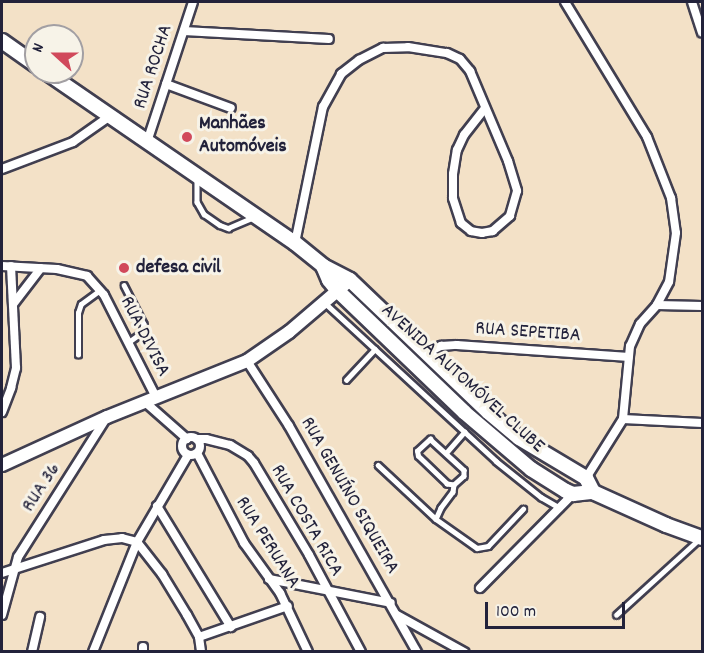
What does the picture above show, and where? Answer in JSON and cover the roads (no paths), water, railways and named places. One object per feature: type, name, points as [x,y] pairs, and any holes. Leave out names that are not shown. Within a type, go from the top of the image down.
[{"type":"main road","points":[[2,41],[24,57]]},
{"type":"main road","name":"AVENIDA AUTOMÓVEL CLUBE","points":[[63,84],[295,243],[323,266],[350,280],[488,412],[519,438],[586,478]]},
{"type":"main road","name":"AVENIDA AUTOMÓVEL CLUBE","points":[[323,266],[329,280],[338,291],[477,423],[531,469],[573,494]]},
{"type":"main road","points":[[407,357],[418,357],[427,353]]},
{"type":"main road","points":[[477,423],[488,412]]},
{"type":"main road","points":[[586,478],[593,492]]},
{"type":"main road","points":[[573,494],[593,492],[702,538]]},
{"type":"street","name":"RUA ROCHA","points":[[147,142],[193,2]]},
{"type":"street","points":[[565,2],[637,117],[657,158],[671,198],[676,224],[675,250],[669,282],[657,304],[634,335],[629,357],[623,419],[586,478]]},
{"type":"street","points":[[692,2],[702,32]]},
{"type":"street","points":[[184,32],[329,39]]},
{"type":"street","points":[[295,243],[323,107],[341,74],[359,60],[383,48],[408,47],[447,53],[460,59],[470,71],[485,108],[517,190],[510,216],[493,231],[482,233],[471,231],[461,224],[453,198],[453,174],[457,150],[464,135],[485,108]]},
{"type":"street","points":[[166,84],[231,108]]},
{"type":"street","points":[[2,169],[73,142],[110,116]]},
{"type":"street","name":"RUA DIVISA","points":[[2,266],[72,271],[87,276],[100,290],[128,343],[150,400]]},
{"type":"street","points":[[2,412],[16,368],[11,266]]},
{"type":"street","points":[[14,303],[41,268]]},
{"type":"street","points":[[2,465],[107,417],[247,361],[269,348],[350,280]]},
{"type":"street","points":[[657,304],[702,306]]},
{"type":"street","name":"RUA SEPETIBA","points":[[427,353],[441,346],[457,345],[629,357]]},
{"type":"street","name":"RUA GENUÍNO SIQUEIRA","points":[[247,361],[290,426],[417,651]]},
{"type":"street","points":[[93,651],[136,542],[157,506],[192,454],[200,446],[150,400]]},
{"type":"street","name":"RUA 36","points":[[2,615],[13,570],[41,520],[107,417]]},
{"type":"street","points":[[623,419],[702,423]]},
{"type":"street","points":[[192,439],[182,447],[192,454]]},
{"type":"street","name":"RUA COSTA RICA","points":[[192,439],[219,441],[248,456],[309,555],[361,651]]},
{"type":"street","name":"RUA PERUANA","points":[[192,454],[244,543],[288,606],[308,651]]},
{"type":"street","points":[[480,588],[573,494]]},
{"type":"street","points":[[157,506],[231,627]]},
{"type":"street","points":[[2,573],[104,540],[122,538],[136,542],[162,574],[199,637],[201,651]]},
{"type":"street","points":[[269,579],[391,603]]},
{"type":"street","points":[[199,637],[288,606]]},
{"type":"street","points":[[397,615],[454,643],[464,651]]},
{"type":"street","points":[[32,651],[40,617]]},
{"type":"lane","points":[[197,176],[196,202],[204,214],[220,225],[228,228],[256,216]]},
{"type":"lane","points":[[124,285],[144,324],[142,333],[128,343]]},
{"type":"lane","points":[[78,355],[78,313],[81,304],[100,290]]},
{"type":"lane","points":[[325,303],[464,432],[525,485],[560,508]]},
{"type":"lane","points":[[346,380],[375,349]]},
{"type":"lane","points":[[446,453],[464,432]]},
{"type":"lane","points":[[436,519],[453,492],[454,485],[465,472],[430,440],[417,453],[447,484],[454,485]]},
{"type":"lane","points":[[378,465],[436,519],[473,547],[481,549],[488,546],[523,508]]},
{"type":"lane","points":[[616,615],[702,538]]},
{"type":"place","name":"Manhães Automóveis","points":[[187,137]]},
{"type":"place","name":"defesa civil","points":[[124,268]]}]
